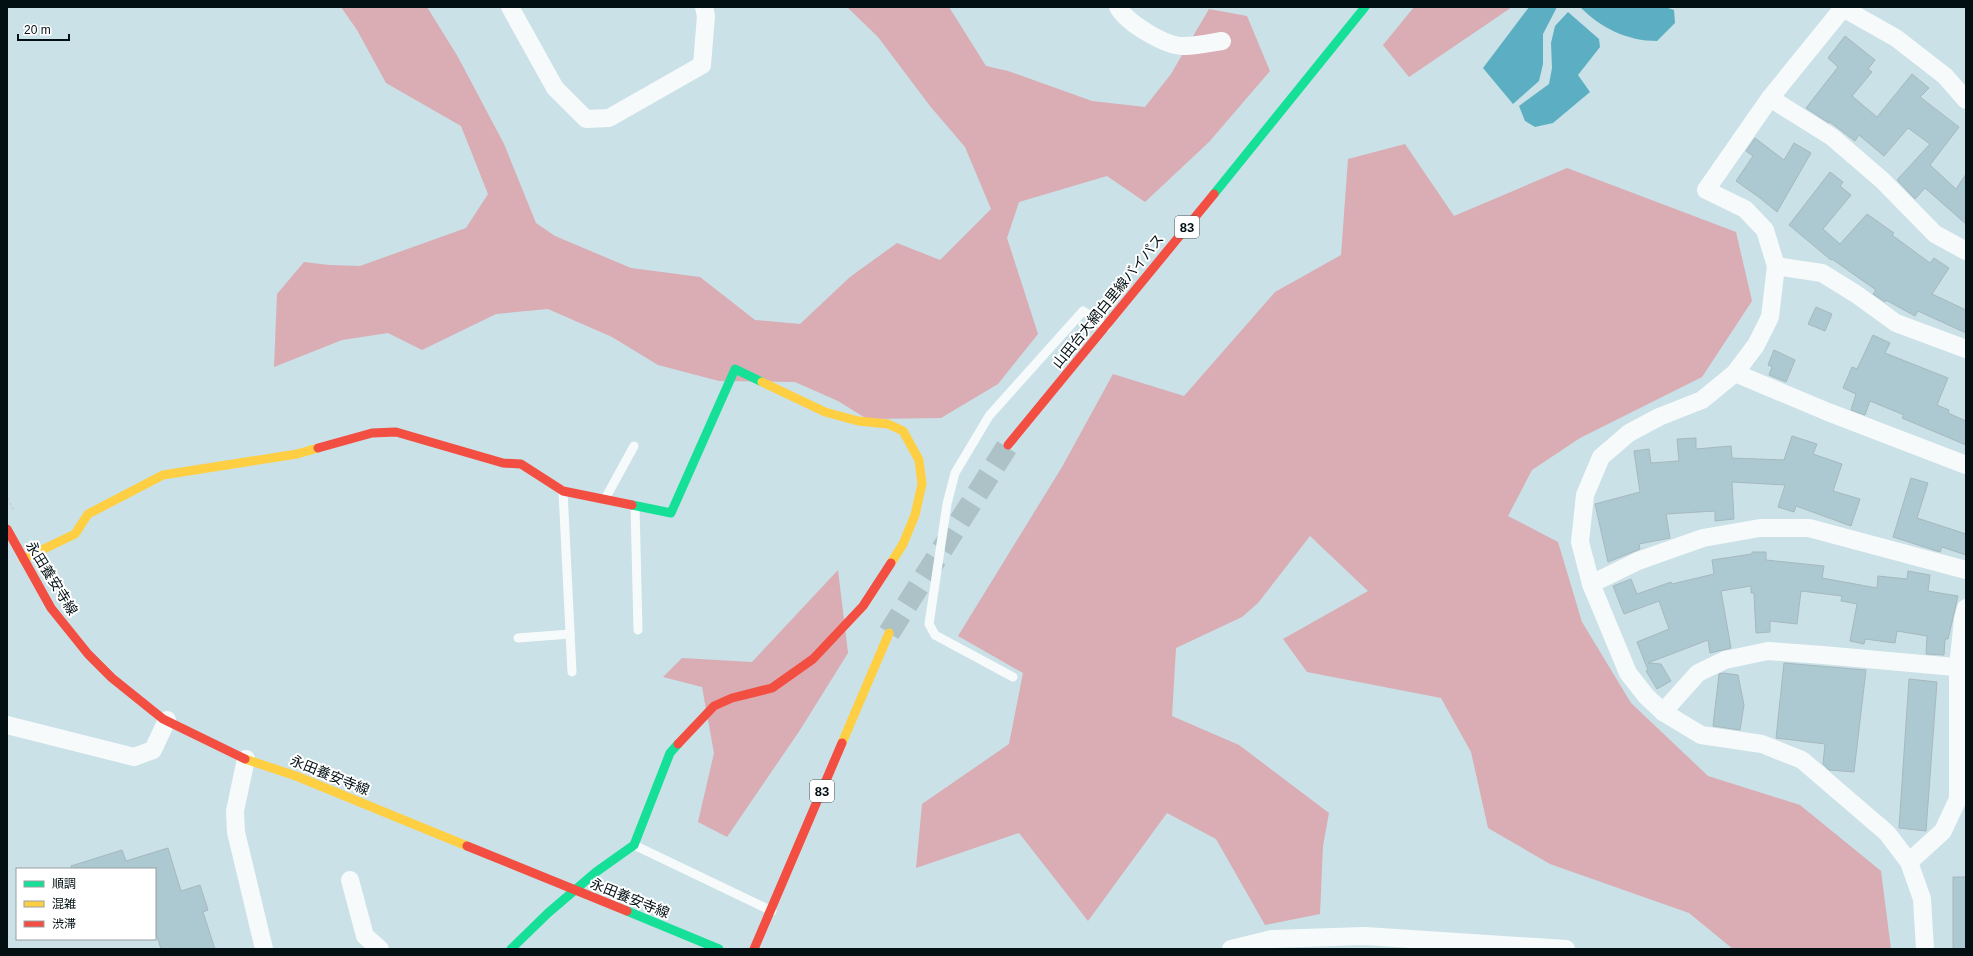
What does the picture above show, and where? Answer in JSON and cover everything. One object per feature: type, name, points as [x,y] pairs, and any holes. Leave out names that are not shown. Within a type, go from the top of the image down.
[{"type":"street","points":[[510,7],[555,88],[586,119],[609,118],[702,65],[706,16],[704,7]]},
{"type":"street","points":[[1118,7],[1123,15],[1158,38],[1172,44],[1184,46],[1222,41]]},
{"type":"street","name":"山田台大網白里線バイパス","points":[[1008,445],[1106,327],[1366,7]]},
{"type":"street","points":[[1925,949],[1922,899],[1909,862],[1887,832],[1802,760],[1762,744],[1701,735],[1663,712],[1646,696],[1628,673],[1591,584],[1580,542],[1585,495],[1600,457],[1629,433],[1659,417],[1702,400],[1735,373],[1756,345],[1770,317],[1776,266],[1765,230],[1745,209],[1706,190],[1770,98],[1842,8],[1896,38],[1945,76],[1966,100]]},
{"type":"street","points":[[1770,98],[1832,137],[1882,180],[1935,234],[1966,251]]},
{"type":"street","points":[[1776,266],[1822,273],[1856,294],[1896,323],[1966,349]]},
{"type":"street","points":[[23,559],[75,534],[88,514],[162,475],[297,454],[372,433],[396,432],[503,463],[521,464],[563,491],[671,513],[735,369],[825,412],[858,421],[888,424],[904,431],[919,460],[922,484],[915,515],[903,544],[863,606],[813,658],[772,688],[732,698],[714,706],[670,753],[634,845],[596,872],[548,913],[511,949]]},
{"type":"street","points":[[1735,373],[1828,412],[1966,465]]},
{"type":"street","points":[[1591,584],[1638,561],[1703,538],[1760,528],[1809,528],[1966,570]]},
{"type":"street","name":"永田養安寺線","points":[[7,529],[51,608],[88,654],[112,678],[167,720],[246,759],[296,776],[719,949]]},
{"type":"street","points":[[1909,862],[1943,831],[1958,799],[1963,619],[1966,608]]},
{"type":"street","name":"83","points":[[754,949],[772,911],[888,633]]},
{"type":"street","points":[[1663,712],[1698,673],[1725,660],[1768,652],[1823,654],[1962,667]]},
{"type":"street","points":[[7,725],[134,757],[153,750],[167,720]]},
{"type":"street","points":[[246,759],[235,811],[236,832],[264,949]]},
{"type":"street","points":[[350,880],[365,936],[380,949]]},
{"type":"street","points":[[1231,949],[1272,939],[1566,949]]},
{"type":"lane","points":[[1013,677],[935,635],[929,624],[947,504],[955,473],[989,416],[1083,311],[1106,327]]},
{"type":"lane","points":[[605,499],[634,446]]},
{"type":"lane","points":[[563,491],[572,672]]},
{"type":"lane","points":[[635,506],[638,630]]},
{"type":"lane","points":[[518,638],[570,634]]},
{"type":"lane","points":[[634,845],[772,911]]},
{"type":"shaded area","points":[[341,7],[427,7],[458,57],[504,144],[536,223],[555,236],[631,268],[700,277],[755,320],[800,324],[850,277],[897,243],[940,260],[991,209],[965,147],[930,106],[878,37],[847,7],[949,7],[986,66],[1008,71],[1092,101],[1145,107],[1171,74],[1209,9],[1247,16],[1270,71],[1209,142],[1145,202],[1107,176],[1019,202],[1007,238],[1038,334],[998,384],[941,418],[867,419],[838,401],[795,382],[719,381],[658,365],[612,337],[548,309],[496,314],[422,350],[388,333],[342,340],[274,367],[277,294],[304,262],[329,265],[360,266],[466,228],[488,194],[461,126],[386,83],[357,30]]},
{"type":"shaded area","points":[[1414,7],[1512,7],[1409,77],[1383,45]]},
{"type":"shaded area","points":[[1405,144],[1454,216],[1567,168],[1736,232],[1752,301],[1702,377],[1580,438],[1532,470],[1508,516],[1558,542],[1582,622],[1631,703],[1708,776],[1800,805],[1881,871],[1891,949],[1733,949],[1689,913],[1550,864],[1488,828],[1471,752],[1441,698],[1307,672],[1283,639],[1368,591],[1310,536],[1258,603],[1242,617],[1176,648],[1172,716],[1239,745],[1329,813],[1323,846],[1320,914],[1265,925],[1216,839],[1167,813],[1088,921],[1019,833],[916,868],[922,804],[1009,744],[1023,673],[958,636],[1062,467],[1113,374],[1184,396],[1275,292],[1341,255],[1348,159]]},
{"type":"shaded area","points":[[838,570],[848,653],[800,730],[727,837],[698,822],[714,753],[702,687],[663,677],[682,658],[752,662]]},
{"type":"water","points":[[1529,7],[1557,7],[1543,34],[1543,64],[1539,81],[1513,104],[1483,68]]},
{"type":"water","points":[[1580,7],[1665,7],[1674,10],[1675,23],[1657,41],[1635,39],[1606,27]]},
{"type":"water","points":[[1568,12],[1599,39],[1600,47],[1578,75],[1590,92],[1553,123],[1535,127],[1525,121],[1519,106],[1549,84],[1552,68],[1551,43],[1555,26]]},
{"type":"building","points":[[1845,36],[1875,60],[1868,69],[1872,72],[1852,96],[1877,117],[1912,74],[1929,88],[1920,97],[1959,127],[1930,165],[1956,189],[1966,174],[1966,224],[1925,188],[1915,199],[1897,180],[1930,144],[1908,128],[1884,156],[1859,135],[1855,141],[1830,122],[1829,123],[1806,108],[1838,67],[1828,58]]},
{"type":"building","points":[[1755,138],[1784,160],[1794,143],[1811,153],[1777,212],[1736,181],[1753,156],[1746,151]]},
{"type":"building","points":[[1830,172],[1843,182],[1840,186],[1851,195],[1823,229],[1840,244],[1867,214],[1894,233],[1892,235],[1930,263],[1934,258],[1949,268],[1932,294],[1966,310],[1966,333],[1918,311],[1915,316],[1886,300],[1885,302],[1873,294],[1876,290],[1832,259],[1831,260],[1789,225]]},
{"type":"building","points":[[1816,307],[1832,314],[1825,331],[1808,324]]},
{"type":"building","points":[[1873,335],[1890,343],[1885,353],[1948,378],[1937,405],[1949,410],[1948,413],[1966,421],[1966,445],[1902,418],[1904,415],[1870,401],[1865,415],[1851,410],[1856,394],[1843,388],[1852,367],[1857,369]]},
{"type":"building","points":[[1774,350],[1795,360],[1786,382],[1769,375],[1772,367],[1768,365]]},
{"type":"building","points":[[1792,436],[1817,444],[1813,454],[1842,464],[1833,491],[1860,499],[1851,526],[1796,506],[1794,512],[1778,507],[1785,485],[1732,482],[1734,519],[1715,521],[1715,511],[1666,514],[1670,538],[1639,544],[1640,549],[1608,562],[1595,504],[1640,492],[1634,451],[1649,449],[1651,463],[1679,461],[1677,439],[1696,438],[1696,449],[1731,446],[1732,458],[1784,460]]},
{"type":"building","points":[[1911,478],[1928,483],[1917,518],[1966,534],[1966,555],[1942,547],[1940,552],[1893,537]]},
{"type":"building","points":[[1752,552],[1766,552],[1766,560],[1824,566],[1822,578],[1877,588],[1878,576],[1907,579],[1908,571],[1930,575],[1928,591],[1958,596],[1948,639],[1945,639],[1944,655],[1926,654],[1927,636],[1897,631],[1895,643],[1865,639],[1864,644],[1850,641],[1857,604],[1841,601],[1842,596],[1801,591],[1797,624],[1770,621],[1770,632],[1756,633],[1754,593],[1751,593],[1751,586],[1721,591],[1731,648],[1710,653],[1708,640],[1648,663],[1661,664],[1671,681],[1657,689],[1646,671],[1648,670],[1637,642],[1669,629],[1659,601],[1624,614],[1613,586],[1631,579],[1637,594],[1671,582],[1672,584],[1714,574],[1712,560],[1752,554]]},
{"type":"building","points":[[1784,663],[1866,670],[1854,772],[1829,770],[1823,764],[1825,744],[1776,738]]},
{"type":"building","points":[[1723,673],[1738,675],[1744,705],[1740,730],[1713,726],[1719,674]]},
{"type":"building","points":[[1909,679],[1937,682],[1926,831],[1899,828]]},
{"type":"building","points":[[168,848],[181,891],[200,885],[208,910],[203,912],[215,949],[161,949],[156,933],[156,868],[71,868],[71,866],[122,850],[126,861]]},
{"type":"building","points":[[1953,877],[1966,877],[1966,949],[1953,949]]},
{"type":"tunnel","points":[[889,633],[1008,445]]},
{"type":"traffic: fast","points":[[1214,194],[1365,7]]},
{"type":"traffic: fast","points":[[632,505],[671,513],[735,369],[762,382]]},
{"type":"traffic: fast","points":[[511,949],[548,913],[596,872],[634,845],[670,753],[678,744]]},
{"type":"traffic: fast","points":[[627,911],[719,949]]},
{"type":"traffic: slow","points":[[762,382],[825,412],[858,421],[888,424],[903,431],[919,460],[922,484],[915,515],[903,544],[891,563]]},
{"type":"traffic: slow","points":[[23,559],[75,534],[88,514],[163,475],[297,454],[318,448]]},
{"type":"traffic: slow","points":[[842,743],[889,633]]},
{"type":"traffic: slow","points":[[245,759],[296,776],[467,846]]},
{"type":"traffic: jam","points":[[1008,445],[1214,194]]},
{"type":"traffic: jam","points":[[318,448],[372,433],[396,432],[503,463],[521,464],[563,491],[632,505]]},
{"type":"traffic: jam","points":[[7,529],[51,608],[88,654],[112,678],[163,719],[245,759]]},
{"type":"traffic: jam","points":[[678,744],[714,706],[732,698],[772,688],[813,659],[863,606],[891,563]]},
{"type":"traffic: jam","points":[[754,949],[842,743]]},
{"type":"traffic: jam","points":[[467,846],[627,911]]}]
